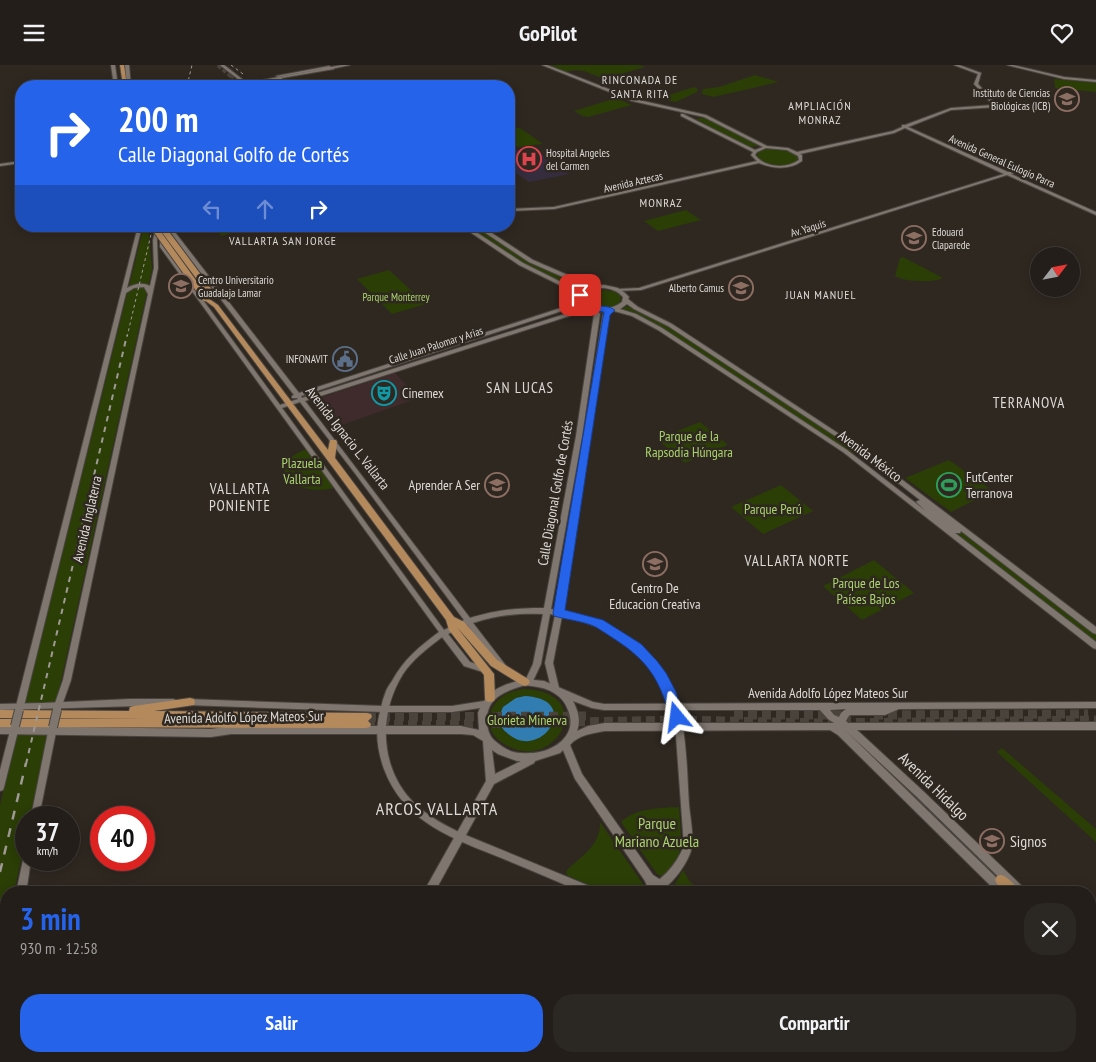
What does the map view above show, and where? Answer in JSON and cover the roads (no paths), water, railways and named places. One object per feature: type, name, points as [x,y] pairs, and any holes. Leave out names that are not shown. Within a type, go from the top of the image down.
[{"type":"main road","points":[[113,65],[115,80]]},
{"type":"main road","points":[[118,65],[120,80]]},
{"type":"main road","points":[[122,65],[124,80]]},
{"type":"main road","points":[[127,65],[128,80]]},
{"type":"main road","points":[[222,65],[240,80]]},
{"type":"main road","points":[[264,80],[335,67]]},
{"type":"main road","name":"Avenida Ignacio L. Vallarta","points":[[157,232],[205,298],[216,306],[332,458],[455,625],[487,671],[490,681],[488,701]]},
{"type":"main road","name":"Avenida Ignacio L. Vallarta","points":[[165,232],[213,296],[216,306]]},
{"type":"main road","points":[[472,232],[521,264],[580,297],[591,308]]},
{"type":"main road","points":[[487,233],[531,261],[593,288],[605,287],[618,290]]},
{"type":"main road","points":[[580,297],[593,288]]},
{"type":"main road","name":"Avenida México","points":[[618,290],[636,308],[674,328],[858,448],[1096,631]]},
{"type":"main road","points":[[613,309],[623,305],[626,300]]},
{"type":"main road","name":"Avenida México","points":[[591,308],[613,309],[634,315],[660,329],[845,451],[1096,646]]},
{"type":"main road","points":[[332,458],[333,442]]},
{"type":"main road","points":[[845,451],[868,462],[957,531]]},
{"type":"main road","name":"Avenida Ignacio L. Vallarta","points":[[455,625],[494,663],[527,682]]},
{"type":"main road","points":[[432,886],[491,781],[518,765],[557,750],[574,731],[576,715],[563,693],[538,682],[527,682],[505,687],[488,701],[481,721],[487,739],[491,781]]},
{"type":"main road","name":"Avenida Adolfo López Mateos Sur","points":[[563,693],[592,705],[604,707],[1096,705]]},
{"type":"main road","name":"Avenida Adolfo López Mateos Sur","points":[[0,707],[58,708],[133,702],[190,702],[383,709],[452,709],[488,701]]},
{"type":"main road","points":[[102,714],[190,702]]},
{"type":"main road","points":[[845,725],[844,715],[849,713],[885,712],[902,706]]},
{"type":"main road","name":"Avenida Hidalgo","points":[[822,707],[832,717],[845,725],[1015,886]]},
{"type":"main road","name":"Avenida Adolfo López Mateos Sur","points":[[0,713],[367,721],[113,724],[0,723]]},
{"type":"main road","points":[[113,724],[145,728],[231,730]]},
{"type":"main road","points":[[567,741],[588,730],[605,727],[826,727],[845,725],[1096,727]]},
{"type":"main road","name":"Avenida Hidalgo","points":[[826,727],[840,732],[998,886]]},
{"type":"main road","name":"Avenida Adolfo López Mateos Sur","points":[[0,730],[15,728],[211,733],[231,730],[460,730],[475,733],[487,739]]},
{"type":"main road","points":[[487,739],[492,745],[508,755],[527,758],[537,757]]},
{"type":"main road","points":[[567,741],[578,776],[654,886]]},
{"type":"main road","points":[[1001,880],[1007,886]]},
{"type":"street","points":[[335,67],[348,65]]},
{"type":"street","points":[[538,65],[628,102],[685,116],[755,152]]},
{"type":"street","points":[[544,65],[633,100],[706,116],[766,147],[783,148],[796,152],[898,130],[915,132]]},
{"type":"street","points":[[796,152],[890,130],[951,109],[996,107],[976,84],[979,73],[956,65]]},
{"type":"street","points":[[1009,65],[1022,66],[1064,78],[1096,80]]},
{"type":"street","points":[[898,130],[904,125]]},
{"type":"street","name":"Avenida General Eulogio Parra","points":[[904,125],[915,132],[959,150]]},
{"type":"street","name":"Avenida General Eulogio Parra","points":[[904,125],[1096,214]]},
{"type":"street","points":[[755,152],[766,147]]},
{"type":"street","points":[[755,152],[753,155],[758,161],[774,166],[792,165],[801,160],[796,152]]},
{"type":"street","name":"Avenida Aztecas","points":[[515,209],[554,208],[758,161]]},
{"type":"street","points":[[0,165],[15,163]]},
{"type":"street","name":"Avenida General Eulogio Parra","points":[[1012,174],[1096,210]]},
{"type":"street","name":"Av. Yaquis","points":[[626,300],[641,291],[998,180],[1012,174]]},
{"type":"street","name":"Av. Yaquis","points":[[618,290],[638,289],[818,232],[1012,174]]},
{"type":"street","name":"Avenida Inglaterra","points":[[0,787],[125,293],[139,232]]},
{"type":"street","name":"Avenida Inglaterra","points":[[37,806],[156,269],[155,240],[158,232]]},
{"type":"street","name":"Avenida Ignacio L. Vallarta","points":[[172,232],[333,442],[455,625],[279,407],[162,247],[162,238],[172,232]]},
{"type":"street","points":[[125,293],[130,287],[145,285],[150,293]]},
{"type":"street","name":"Calle Juan Palomar y Arias","points":[[279,407],[298,397],[572,306],[580,297]]},
{"type":"street","name":"Calle Juan Palomar y Arias","points":[[298,397],[591,308]]},
{"type":"street","name":"Calle Diagonal Golfo de Cortés","points":[[527,682],[536,664],[579,436],[592,354],[596,314],[591,308]]},
{"type":"street","name":"Calle Diagonal Golfo de Cortés","points":[[555,688],[549,663],[606,314],[613,309]]},
{"type":"street","points":[[579,886],[460,837],[423,815],[408,802],[396,787],[383,756],[380,730],[383,709],[391,686],[405,665],[420,649],[455,625],[511,611],[558,613],[599,624],[636,647],[653,664],[662,677],[675,707],[679,727],[688,846],[679,867],[661,886]]},
{"type":"street","points":[[22,886],[25,871]]},
{"type":"water","points":[[525,696],[543,700],[552,708],[554,717],[550,727],[542,736],[531,741],[519,740],[506,732],[500,720],[503,707],[516,698]]},
{"type":"tunnel","points":[[218,65],[232,77]]},
{"type":"tunnel","points":[[230,75],[240,80]]},
{"type":"tunnel","points":[[874,715],[1088,714]]},
{"type":"tunnel","points":[[734,715],[851,715]]},
{"type":"tunnel","points":[[367,717],[591,716]]},
{"type":"tunnel","points":[[366,724],[416,725],[679,720],[820,723],[1096,720]]},
{"type":"tunnel","points":[[841,728],[879,764]]},
{"type":"tunnel","points":[[878,763],[1001,880]]},
{"type":"railway","points":[[188,80],[192,65]]},
{"type":"railway","points":[[231,65],[243,74]]},
{"type":"railway","points":[[127,337],[152,232]]},
{"type":"railway","points":[[26,764],[127,335]]},
{"type":"railway","points":[[0,872],[26,763]]},
{"type":"place","name":"Instituto de Ciencias Biológicas (ICB)","points":[[1067,99]]},
{"type":"place","name":"Hospital Angeles del Carmen","points":[[529,159]]},
{"type":"place","name":"Edouard Claparede","points":[[914,238]]},
{"type":"place","name":"Centro Universitario Guadalaja Lamar","points":[[181,286]]},
{"type":"place","name":"Alberto Camus","points":[[741,288]]},
{"type":"place","name":"INFONAVIT","points":[[345,359]]},
{"type":"place","name":"Cinemex","points":[[384,393]]},
{"type":"place","name":"Aprender A Ser","points":[[497,485]]},
{"type":"place","name":"FutCenter Terranova","points":[[949,485]]},
{"type":"place","name":"Centro De Educacion Creativa","points":[[655,564]]},
{"type":"place","name":"Signos","points":[[992,841]]},
{"type":"district","name":"RINCONADA DE SANTA RITA","points":[[640,86]]},
{"type":"district","name":"AMPLIACIÓN MONRAZ","points":[[820,112]]},
{"type":"district","name":"MONRAZ","points":[[661,202]]},
{"type":"district","name":"VALLARTA SAN JORGE","points":[[283,240]]},
{"type":"district","name":"JUAN MANUEL","points":[[821,294]]},
{"type":"district","name":"SAN LUCAS","points":[[520,387]]},
{"type":"district","name":"TERRANOVA","points":[[1029,402]]},
{"type":"district","name":"VALLARTA PONIENTE","points":[[240,496]]},
{"type":"district","name":"VALLARTA NORTE","points":[[797,560]]},
{"type":"district","name":"ARCOS VALLARTA","points":[[437,808]]},
{"type":"park label","name":"Parque Monterrey","points":[[396,297]]},
{"type":"park label","name":"Parque de la Rapsodia Húngara","points":[[689,444]]},
{"type":"park label","name":"Plazuela Vallarta","points":[[302,471]]},
{"type":"park label","name":"Parque Perú","points":[[773,509]]},
{"type":"park label","name":"Parque de Los Países Bajos","points":[[866,591]]},
{"type":"park label","name":"Glorieta Minerva","points":[[527,720]]},
{"type":"park label","name":"Parque Mariano Azuela","points":[[657,832]]}]
